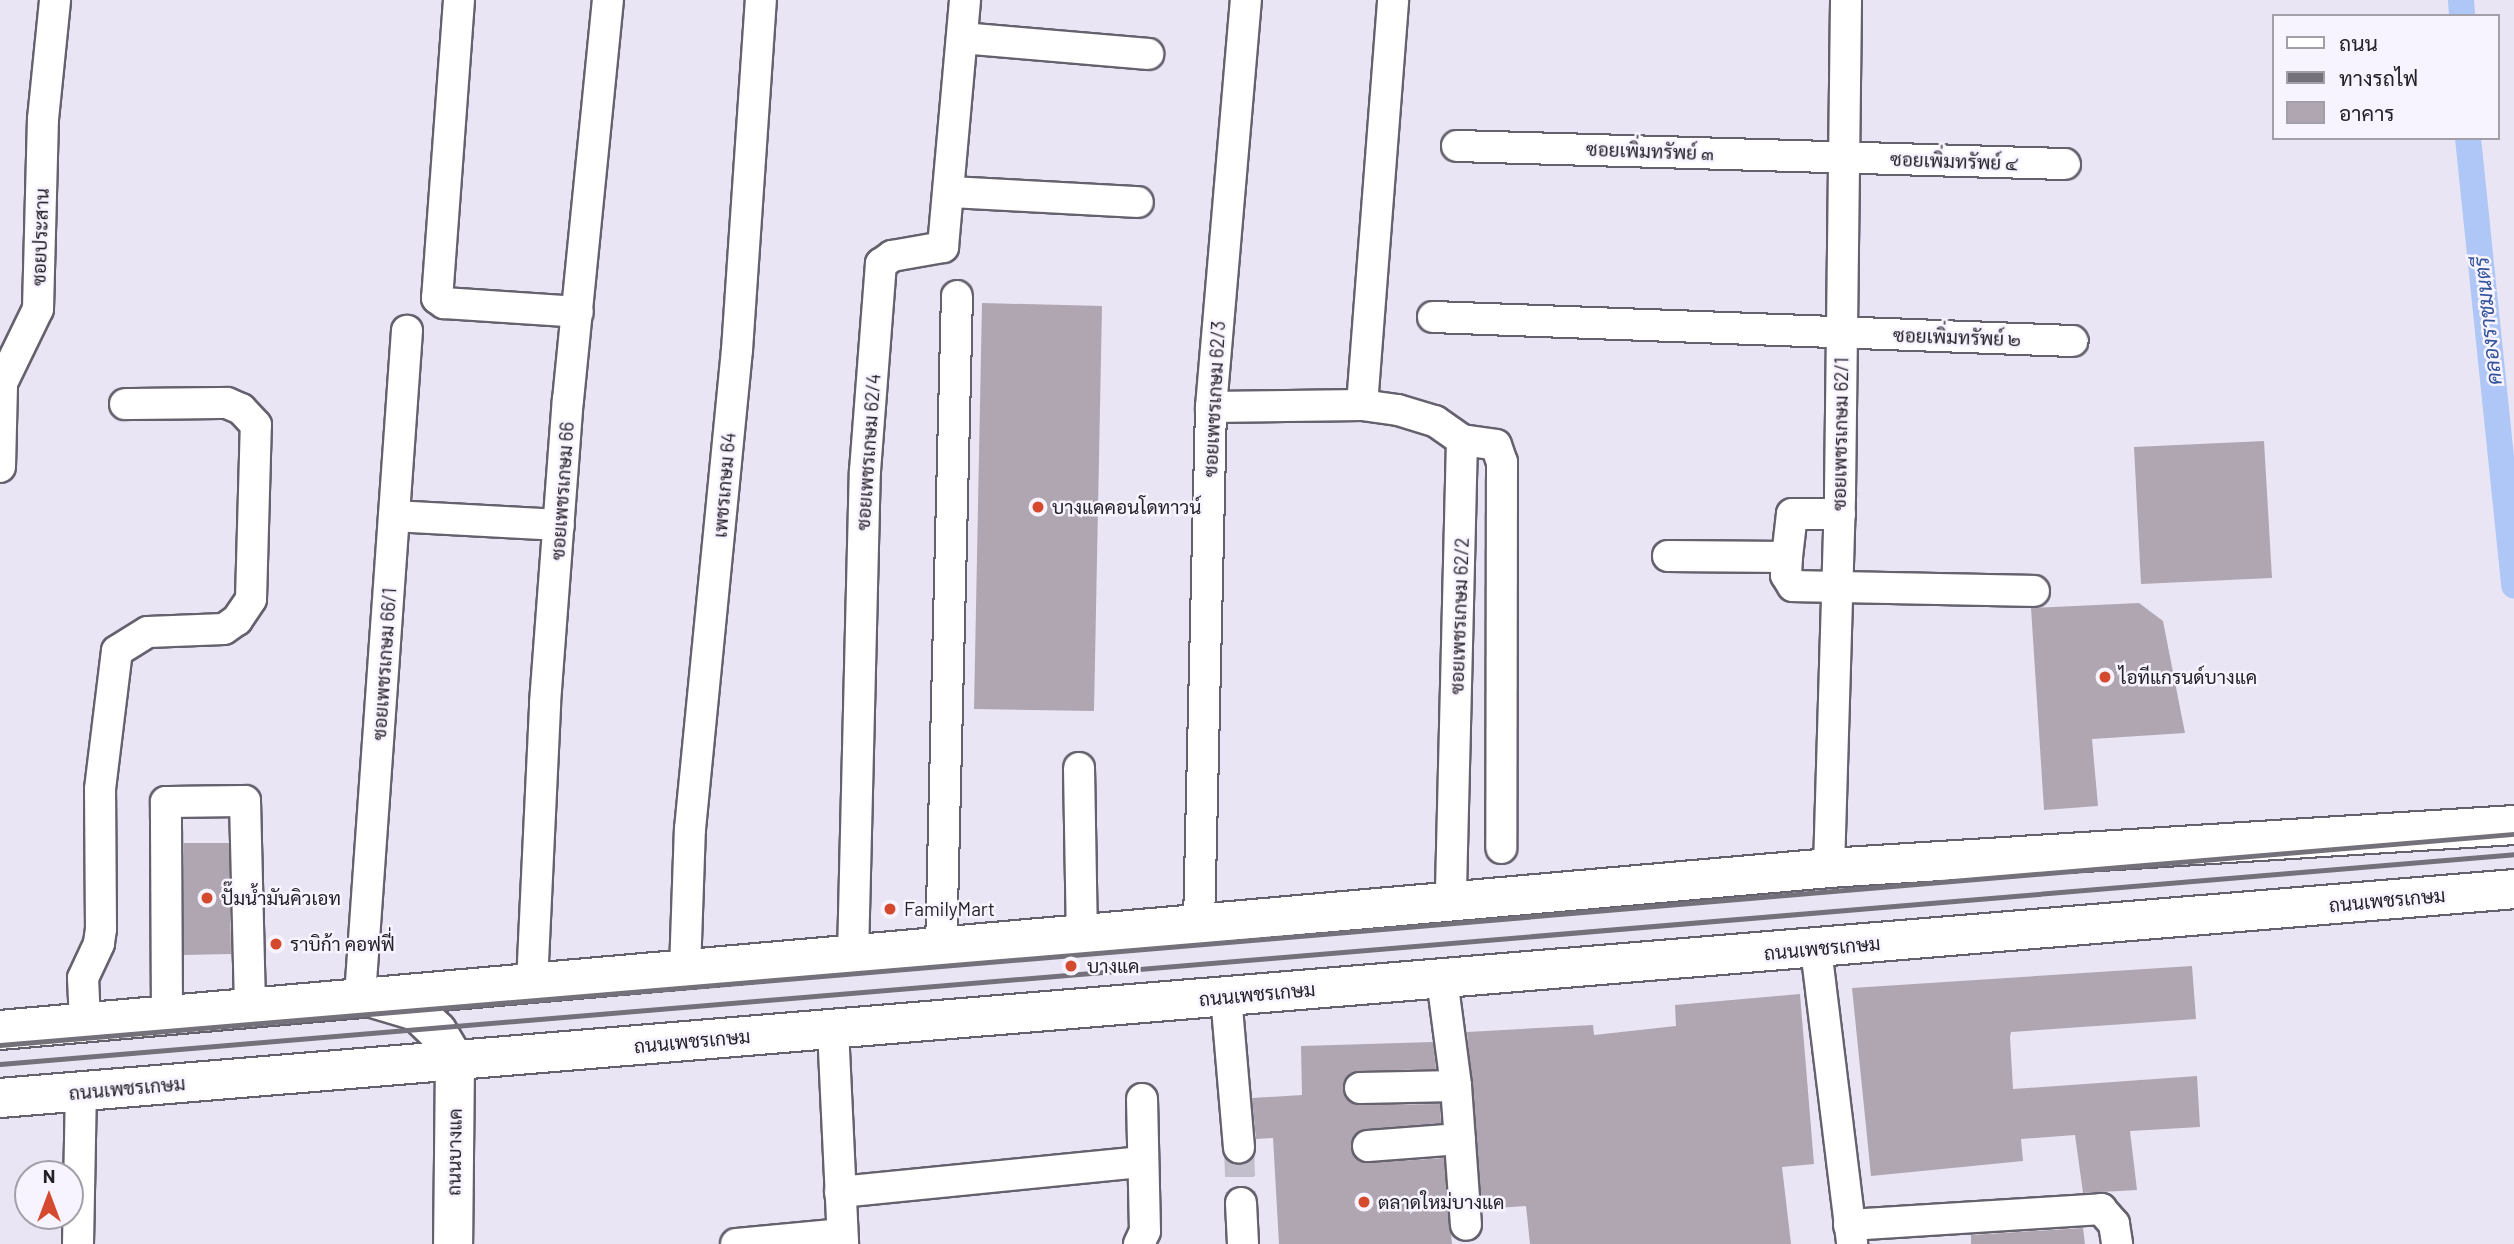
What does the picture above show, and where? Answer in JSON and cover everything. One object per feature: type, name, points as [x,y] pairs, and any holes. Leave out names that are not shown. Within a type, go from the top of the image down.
[{"type":"main road","points":[[0,1030],[360,996],[941,949],[1451,900],[1829,868],[2514,825]]},
{"type":"main road","name":"ถนนเพชรเกษม","points":[[0,1098],[2514,889]]},
{"type":"main road","points":[[360,996],[416,1011],[428,1020],[455,1060]]},
{"type":"main road","name":"ถนนบางแค","points":[[453,1244],[455,1060]]},
{"type":"street","name":"ซอยประสาน","points":[[0,467],[2,383],[38,309],[43,119],[55,0]]},
{"type":"street","points":[[459,0],[436,298],[444,303],[578,312]]},
{"type":"street","name":"ซอยเพชรเกษม 66","points":[[532,983],[545,703],[608,0]]},
{"type":"street","name":"เพชรเกษม 64","points":[[685,970],[690,829],[737,350],[761,0]]},
{"type":"street","name":"ซอยเพชรเกษม 62/4","points":[[853,956],[864,471],[881,264],[892,256],[941,250],[952,192],[965,0]]},
{"type":"street","name":"ซอยเพชรเกษม 62/3","points":[[1199,925],[1211,407],[1246,0]]},
{"type":"street","points":[[1362,405],[1393,0]]},
{"type":"street","name":"ซอยเพชรเกษม 62/1","points":[[1829,868],[1840,513],[1846,0]]},
{"type":"street","points":[[962,38],[1148,54]]},
{"type":"street","name":"ซอยเพิ่มทรัพย์ ๓","points":[[1457,146],[1844,157]]},
{"type":"street","name":"ซอยเพิ่มทรัพย์ ๔","points":[[1844,157],[2065,164]]},
{"type":"street","points":[[952,192],[1138,202]]},
{"type":"street","points":[[941,949],[957,296]]},
{"type":"street","name":"ซอยเพิ่มทรัพย์ ๒","points":[[1433,317],[2073,341]]},
{"type":"street","name":"ซอยเพชรเกษม 66/1","points":[[360,996],[407,331]]},
{"type":"street","points":[[85,1022],[83,978],[99,943],[101,929],[100,789],[117,651],[148,632],[224,629],[237,620],[251,599],[256,425],[241,409],[227,403],[125,404]]},
{"type":"street","points":[[1211,407],[1362,405],[1435,421],[1462,440],[1500,449],[1501,848]]},
{"type":"street","name":"ซอยเพชรเกษม 62/2","points":[[1451,900],[1463,515],[1462,440]]},
{"type":"street","points":[[1463,515],[1502,513]]},
{"type":"street","points":[[1840,513],[1792,513],[1786,575],[1793,586],[2034,591]]},
{"type":"street","points":[[394,516],[559,525]]},
{"type":"street","points":[[1668,556],[1787,557]]},
{"type":"street","points":[[1459,604],[1502,603]]},
{"type":"street","points":[[1079,768],[1082,936]]},
{"type":"street","points":[[167,1015],[166,802],[245,802],[250,1006]]},
{"type":"street","points":[[1816,949],[1850,1234],[2101,1209],[2114,1224],[2118,1244]]},
{"type":"street","points":[[1442,979],[1456,1086],[1466,1225]]},
{"type":"street","points":[[1226,996],[1238,1147]]},
{"type":"street","points":[[736,1244],[842,1239],[833,1029]]},
{"type":"street","points":[[1360,1088],[1456,1086]]},
{"type":"street","points":[[78,1244],[80,1091]]},
{"type":"street","points":[[1139,1244],[1145,1231],[1142,1099]]},
{"type":"street","points":[[1368,1146],[1460,1139]]},
{"type":"street","points":[[839,1192],[1143,1162]]},
{"type":"street","points":[[1241,1203],[1243,1244]]},
{"type":"building","name":"บางแคคอนโดทาวน์","points":[[982,303],[1102,306],[1094,711],[974,709]]},
{"type":"building","points":[[2264,441],[2272,578],[2141,584],[2134,447]]},
{"type":"building","name":"ไอทีแกรนด์บางแค","points":[[2139,603],[2163,621],[2185,733],[2092,739],[2098,806],[2044,810],[2031,608]]},
{"type":"building","name":"ปั๊มน้ำมันคิวเอท","points":[[184,843],[229,843],[231,954],[184,955]]},
{"type":"building","points":[[2192,966],[2196,1019],[2011,1032],[2013,1089],[2197,1076],[2200,1127],[2130,1131],[2137,1190],[2083,1193],[2075,1135],[2021,1139],[2023,1161],[1871,1176],[1852,988]]},
{"type":"building","points":[[1800,994],[1814,1164],[1782,1167],[1791,1244],[1530,1244],[1526,1206],[1482,1209],[1467,1032],[1593,1025],[1594,1035],[1676,1026],[1675,1005]]},
{"type":"building","points":[[1433,1042],[1436,1069],[1359,1071],[1345,1079],[1343,1089],[1345,1098],[1360,1105],[1440,1104],[1441,1123],[1366,1129],[1353,1138],[1351,1148],[1360,1161],[1369,1163],[1444,1158],[1452,1244],[1279,1244],[1273,1138],[1256,1139],[1252,1098],[1302,1095],[1301,1046]]},
{"type":"building","points":[[2083,1228],[2085,1244],[1971,1244],[1971,1235]]},
{"type":"waterway","name":"คลองราชมนตรี","points":[[2461,0],[2462,14]]},
{"type":"waterway","name":"คลองราชมนตรี","points":[[2468,140],[2514,586]]},
{"type":"tunnel","points":[[1239,1147],[1241,1203]]},
{"type":"railway","points":[[0,1045],[2514,834]]},
{"type":"railway","points":[[0,1064],[2514,854]]},
{"type":"place","name":"บางแคคอนโดทาวน์","points":[[1038,507]]},
{"type":"place","name":"ไอทีแกรนด์บางแค","points":[[2105,677]]},
{"type":"place","name":"ปั๊มน้ำมันคิวเอท","points":[[207,898]]},
{"type":"place","name":"FamilyMart","points":[[890,909]]},
{"type":"place","name":"ราบิก้า คอฟฟี่","points":[[276,944]]},
{"type":"place","name":"บางแค","points":[[1071,966]]},
{"type":"place","name":"ตลาดใหม่บางแค","points":[[1364,1202]]}]
